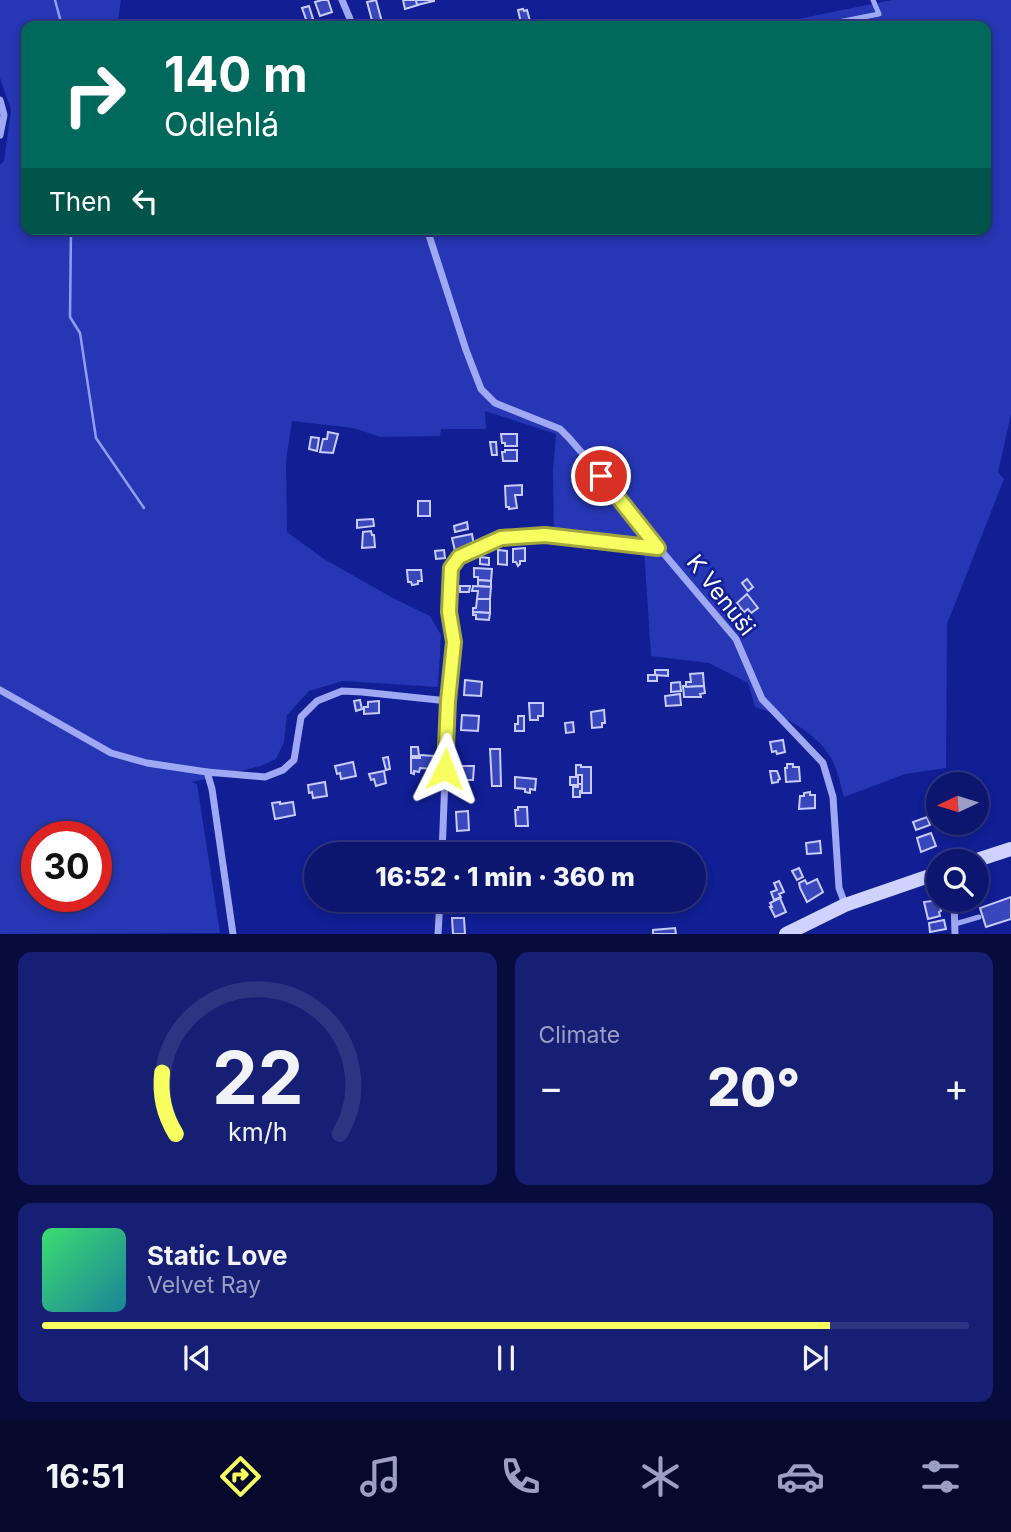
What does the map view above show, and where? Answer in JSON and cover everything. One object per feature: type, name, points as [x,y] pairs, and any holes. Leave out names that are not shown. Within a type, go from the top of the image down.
[{"type":"main road","points":[[989,856],[1011,849]]},
{"type":"main road","points":[[786,933],[845,905],[926,877]]},
{"type":"street","points":[[342,0],[351,21]]},
{"type":"street","points":[[0,100],[4,115],[0,135]]},
{"type":"street","name":"K Venuši","points":[[429,235],[481,389],[495,402],[560,429],[736,639],[762,699],[823,763],[833,797],[839,888],[845,905]]},
{"type":"street","points":[[442,842],[448,701],[454,642],[449,612],[450,579],[451,568],[459,557],[501,538],[545,535],[658,548]]},
{"type":"street","points":[[0,690],[111,753],[147,764],[265,777],[283,770],[294,760],[301,717],[317,701],[342,691],[448,701]]},
{"type":"street","points":[[207,772],[212,789],[233,933]]},
{"type":"street","points":[[438,933],[439,912]]},
{"type":"street","points":[[954,912],[955,933]]},
{"type":"lane","points":[[843,21],[879,14],[873,0]]},
{"type":"lane","points":[[955,924],[979,916]]},
{"type":"shaded area","points":[[0,0],[121,0],[118,21],[21,21],[21,235],[991,235],[991,21],[788,21],[892,0],[1011,0],[1011,415],[998,472],[1004,479],[947,624],[946,768],[905,774],[844,797],[834,764],[822,746],[796,725],[755,707],[748,683],[709,663],[651,656],[644,549],[554,537],[553,470],[556,434],[485,411],[486,429],[441,429],[440,436],[381,437],[353,428],[292,421],[286,461],[287,532],[324,559],[430,616],[441,635],[438,687],[343,681],[309,691],[287,715],[284,742],[276,759],[261,766],[192,782],[197,784],[220,933],[0,934],[0,165],[4,161],[11,110],[0,78]]},
{"type":"building","points":[[328,0],[332,12],[320,16],[315,2]]},
{"type":"building","points":[[376,0],[382,21],[372,21],[367,2]]},
{"type":"building","points":[[403,0],[416,0],[418,5],[405,9]]},
{"type":"building","points":[[416,0],[434,0],[434,1],[417,5]]},
{"type":"building","points":[[309,6],[313,19],[307,21],[302,8]]},
{"type":"building","points":[[518,10],[527,10],[530,21],[521,21]]},
{"type":"building","points":[[328,432],[338,434],[333,453],[320,452]]},
{"type":"building","points":[[501,434],[517,434],[517,446],[505,446]]},
{"type":"building","points":[[311,437],[319,438],[317,451],[309,449]]},
{"type":"building","points":[[490,442],[496,442],[497,455],[492,455]]},
{"type":"building","points":[[517,450],[517,461],[503,461],[502,452]]},
{"type":"building","points":[[522,485],[522,495],[515,495],[517,508],[509,509],[506,507],[505,486]]},
{"type":"building","points":[[418,501],[430,501],[430,516],[418,516]]},
{"type":"building","points":[[373,519],[374,526],[357,528],[357,520]]},
{"type":"building","points":[[467,522],[468,529],[455,532],[454,526]]},
{"type":"building","points":[[371,531],[375,547],[362,548],[363,532]]},
{"type":"building","points":[[472,534],[474,546],[455,551],[452,538]]},
{"type":"building","points":[[525,548],[525,561],[520,561],[518,566],[513,562],[513,549]]},
{"type":"building","points":[[444,550],[445,558],[436,559],[435,551]]},
{"type":"building","points":[[498,550],[507,551],[507,565],[498,564]]},
{"type":"building","points":[[480,557],[489,558],[489,565],[480,564]]},
{"type":"building","points":[[474,568],[492,569],[491,581],[474,577]]},
{"type":"building","points":[[407,570],[421,570],[422,581],[412,585],[408,582]]},
{"type":"building","points":[[747,579],[753,587],[748,591],[742,583]]},
{"type":"building","points":[[478,580],[491,581],[491,587],[478,586]]},
{"type":"building","points":[[460,586],[470,586],[469,592],[460,592]]},
{"type":"building","points":[[473,586],[491,587],[490,599],[477,599],[478,591],[472,591]]},
{"type":"building","points":[[747,594],[758,608],[751,613],[748,609],[744,612],[737,603]]},
{"type":"building","points":[[477,599],[490,599],[490,613],[473,612]]},
{"type":"building","points":[[473,612],[490,613],[489,620],[476,619]]},
{"type":"building","points":[[655,670],[668,670],[668,676],[655,675]]},
{"type":"building","points":[[703,673],[704,686],[686,687],[686,682],[691,682],[690,674]]},
{"type":"building","points":[[648,675],[657,675],[657,681],[648,681]]},
{"type":"building","points":[[465,680],[482,682],[481,696],[464,695]]},
{"type":"building","points":[[680,682],[681,691],[671,692],[671,683]]},
{"type":"building","points":[[683,686],[704,686],[705,693],[700,694],[701,697],[684,697]]},
{"type":"building","points":[[680,694],[681,705],[666,706],[665,696]]},
{"type":"building","points":[[360,700],[362,709],[356,711],[354,701]]},
{"type":"building","points":[[379,701],[379,713],[364,714],[364,707],[368,707],[368,702]]},
{"type":"building","points":[[529,703],[543,703],[543,716],[538,716],[538,720],[530,720]]},
{"type":"building","points":[[604,710],[605,723],[602,723],[602,727],[592,728],[591,712]]},
{"type":"building","points":[[462,715],[479,716],[478,731],[461,730]]},
{"type":"building","points":[[518,716],[524,716],[524,731],[515,731]]},
{"type":"building","points":[[573,722],[574,732],[566,733],[565,723]]},
{"type":"building","points":[[783,740],[785,752],[772,752],[770,742]]},
{"type":"building","points":[[411,747],[418,747],[419,756],[411,756]]},
{"type":"building","points":[[490,749],[500,749],[501,786],[492,786]]},
{"type":"building","points":[[420,755],[434,756],[433,769],[420,768],[419,772],[411,773],[411,758],[420,758]]},
{"type":"building","points":[[388,757],[390,769],[386,770],[383,758]]},
{"type":"building","points":[[353,762],[356,776],[341,779],[335,766]]},
{"type":"building","points":[[787,764],[799,767],[800,781],[786,782]]},
{"type":"building","points":[[576,765],[591,767],[591,793],[582,793],[582,775],[576,775]]},
{"type":"building","points":[[460,766],[474,766],[473,780],[460,780]]},
{"type":"building","points":[[384,771],[386,783],[376,786],[369,774]]},
{"type":"building","points":[[770,771],[777,771],[780,779],[778,782],[772,783]]},
{"type":"building","points":[[515,777],[536,779],[535,790],[530,789],[530,793],[525,792],[525,789],[515,788]]},
{"type":"building","points":[[570,777],[578,777],[578,784],[582,784],[580,797],[573,797],[573,787],[578,785],[570,785]]},
{"type":"building","points":[[325,782],[327,796],[313,798],[308,785]]},
{"type":"building","points":[[810,792],[810,795],[815,795],[815,808],[799,809],[800,796]]},
{"type":"building","points":[[293,802],[295,815],[275,819],[272,803]]},
{"type":"building","points":[[518,807],[527,807],[528,826],[516,826],[515,810],[518,810]]},
{"type":"building","points":[[468,811],[469,830],[457,831],[456,812]]},
{"type":"building","points":[[926,817],[926,826],[916,830],[913,822]]},
{"type":"building","points":[[932,835],[936,846],[921,852],[917,838]]},
{"type":"building","points":[[820,841],[821,853],[807,854],[806,843]]},
{"type":"building","points":[[799,868],[803,877],[797,880],[792,871]]},
{"type":"building","points":[[817,879],[823,892],[807,902],[799,883],[805,880],[807,884]]},
{"type":"building","points":[[779,881],[784,892],[774,900],[771,892],[777,890],[774,883]]},
{"type":"building","points":[[1011,897],[1011,919],[986,927],[981,912],[989,912],[989,905]]},
{"type":"building","points":[[780,898],[786,912],[775,917],[770,903]]},
{"type":"building","points":[[926,912],[939,912],[940,916],[928,919]]},
{"type":"building","points":[[452,918],[464,918],[465,934],[453,934]]},
{"type":"building","points":[[944,920],[946,929],[930,932],[929,923]]},
{"type":"building","points":[[675,928],[676,934],[653,934],[653,930]]},
{"type":"waterway","points":[[55,0],[61,21]]},
{"type":"waterway","points":[[71,235],[70,317],[80,333],[96,438],[144,508]]},
{"type":"route","points":[[445,769],[454,642],[449,612],[451,568],[459,557],[501,538],[545,535],[658,548],[601,476]]}]
